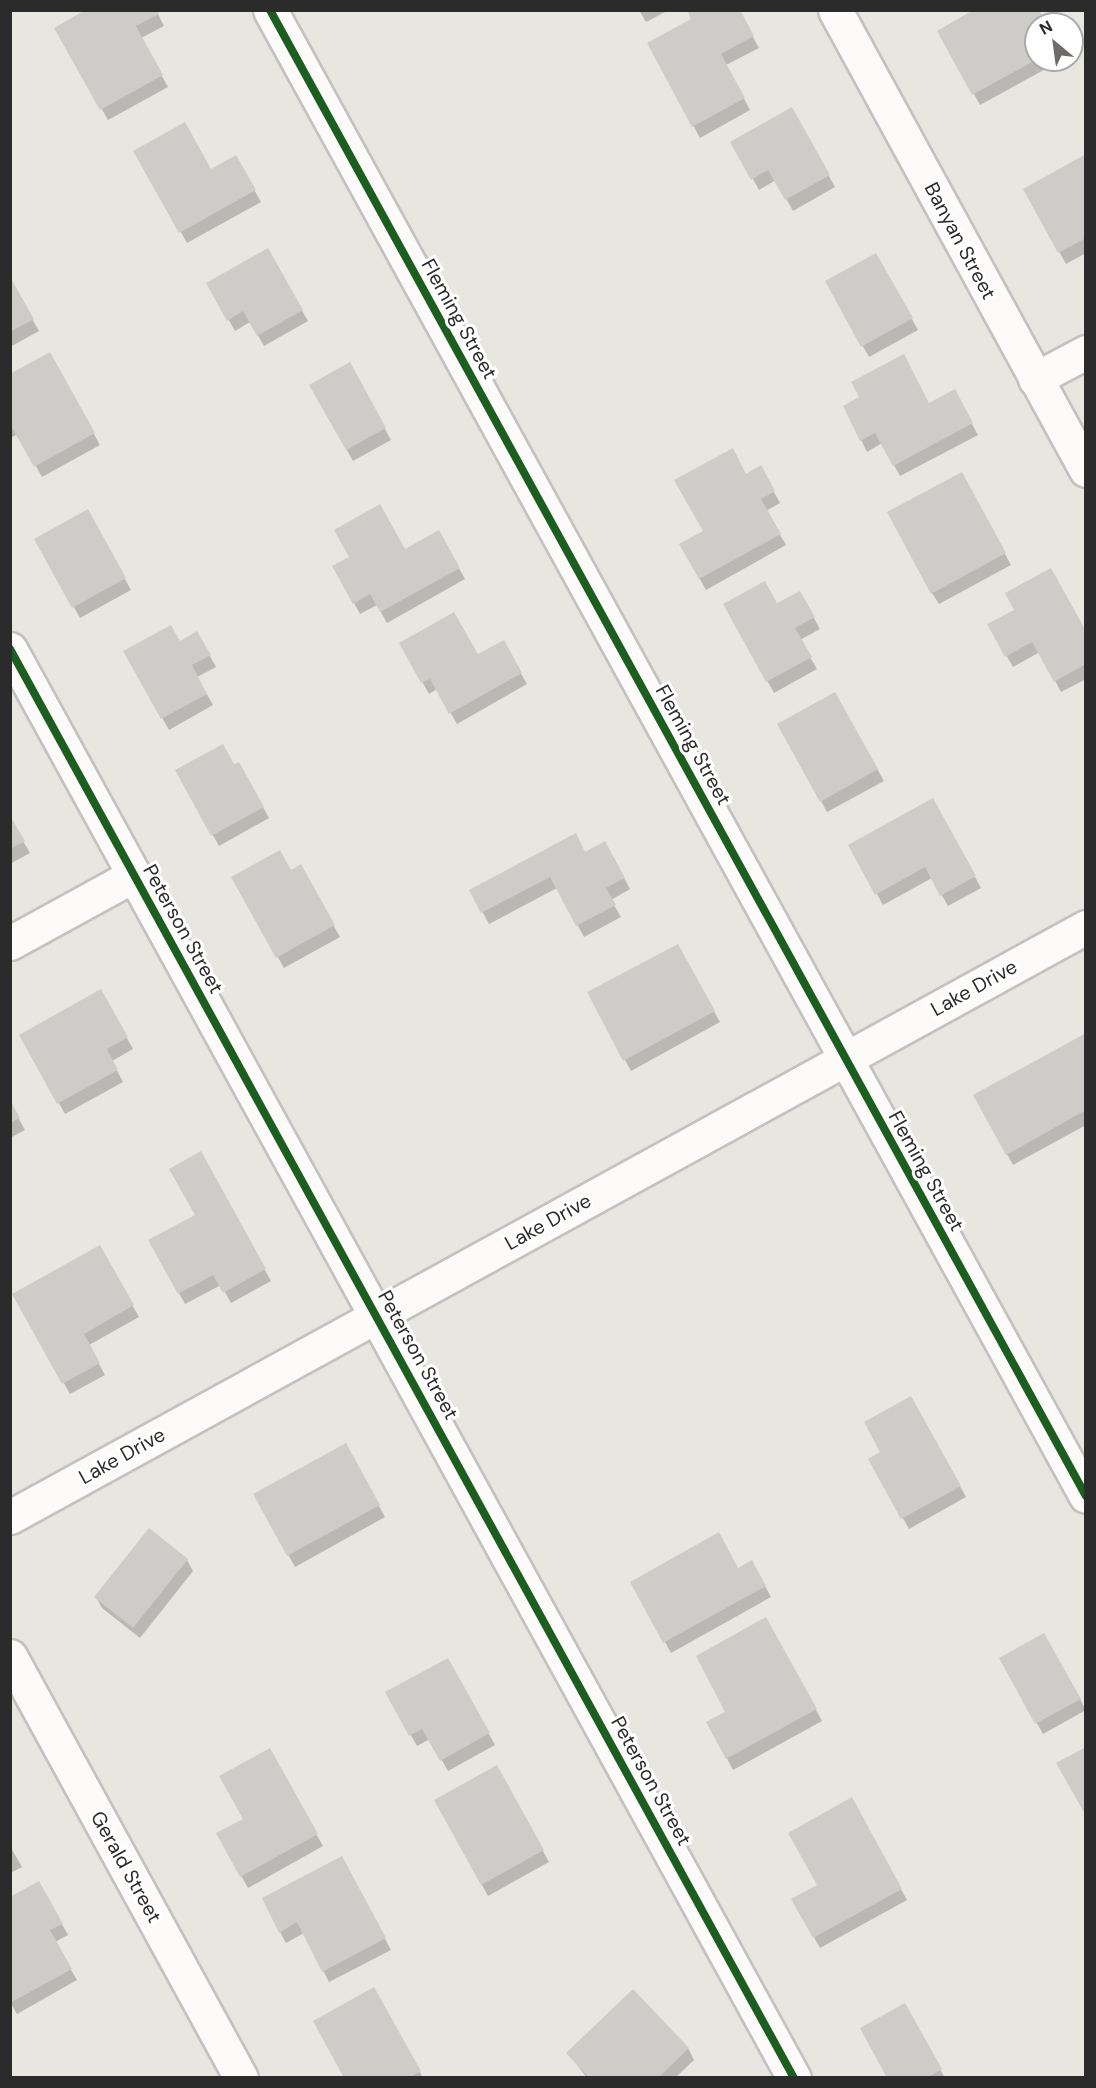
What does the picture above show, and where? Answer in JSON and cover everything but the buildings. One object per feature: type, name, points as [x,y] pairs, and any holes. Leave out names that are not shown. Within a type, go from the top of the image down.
[{"type":"street","name":"Fleming Street","points":[[270,10],[1086,1496]]},
{"type":"street","name":"Banyan Street","points":[[835,10],[1086,470]]},
{"type":"street","points":[[1035,379],[1086,352]]},
{"type":"street","name":"Peterson Street","points":[[10,649],[378,1316],[794,2078]]},
{"type":"street","points":[[10,943],[134,875]]},
{"type":"street","name":"Lake Drive","points":[[10,1517],[1086,927]]},
{"type":"street","name":"Gerald Street","points":[[10,1656],[241,2078]]},
{"type":"cycle path","points":[[270,10],[1086,1496]]},
{"type":"cycle path","points":[[10,649],[794,2078]]}]
